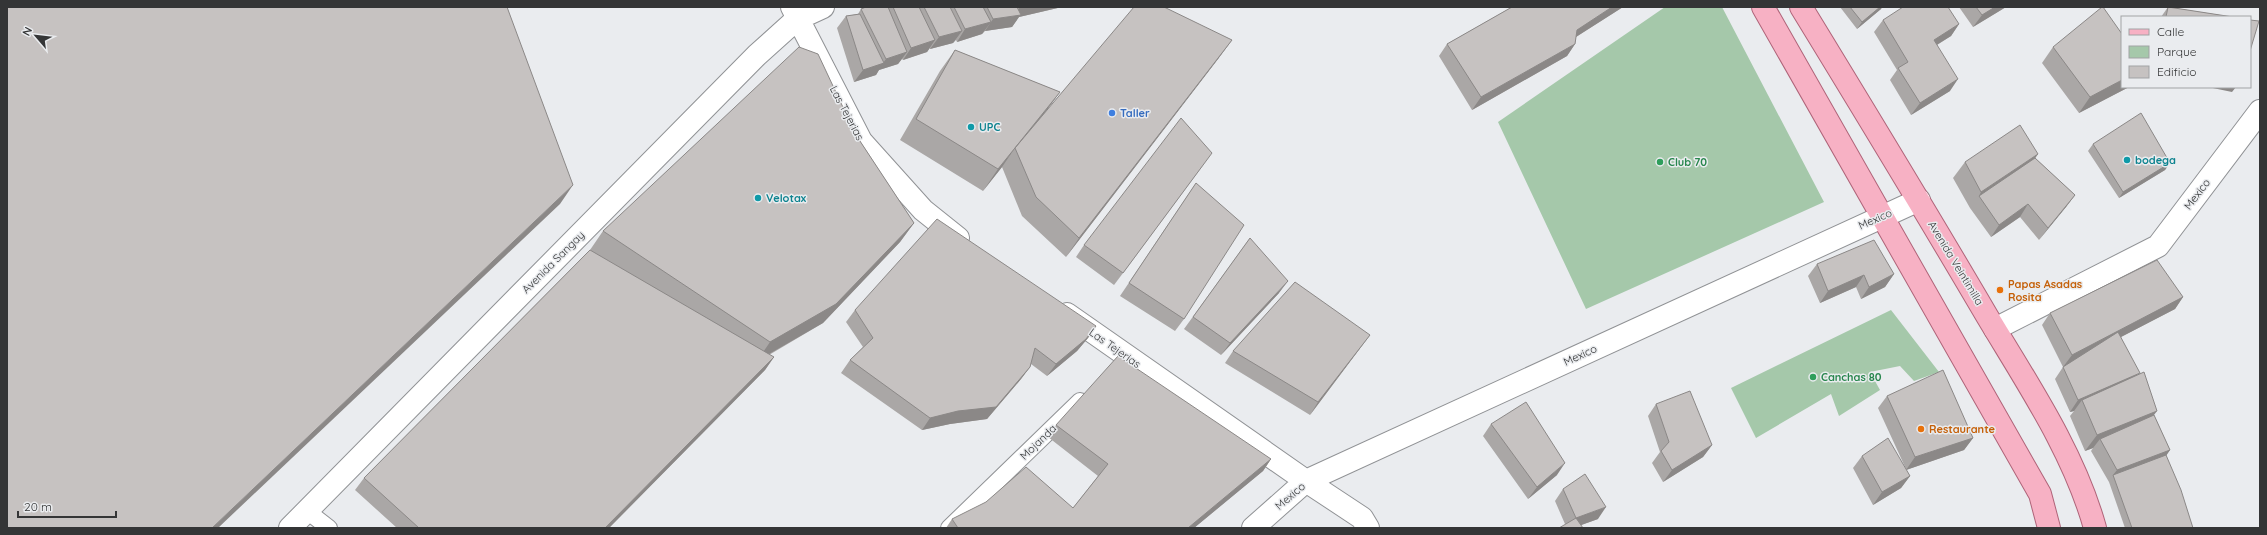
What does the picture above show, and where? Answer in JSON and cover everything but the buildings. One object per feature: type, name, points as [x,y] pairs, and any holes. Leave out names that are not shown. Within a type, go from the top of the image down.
[{"type":"main road","points":[[1763,7],[2040,494],[2049,528]]},
{"type":"main road","name":"Avenida Veintimilla","points":[[1801,7],[1919,200],[2052,426],[2089,505],[2095,528]]},
{"type":"street","name":"Avenida Sangay","points":[[290,528],[757,55],[795,13],[823,7]]},
{"type":"street","name":"Las Tejerias","points":[[795,13],[856,147],[938,224],[977,251]]},
{"type":"street","name":"Mexico","points":[[1995,329],[2158,246],[2260,111]]},
{"type":"street","name":"Mexico","points":[[1253,528],[1306,481],[1919,200]]},
{"type":"street","name":"Las Tejerias","points":[[1047,300],[1121,361],[1362,518],[1368,528]]},
{"type":"lane","name":"Mojanda","points":[[949,528],[1092,389]]},
{"type":"lane","points":[[308,511],[329,528]]},
{"type":"green space","name":"Club 70","points":[[1665,7],[1722,7],[1824,202],[1586,309],[1498,122]]},
{"type":"green space","name":"Canchas 80","points":[[1891,310],[1939,372],[1914,381],[1900,366],[1870,372],[1880,390],[1839,416],[1831,394],[1756,438],[1731,388]]},
{"type":"place","name":"Taller","points":[[1112,113]]},
{"type":"place","name":"UPC","points":[[971,127]]},
{"type":"place","name":"bodega","points":[[2127,160]]},
{"type":"place","name":"Club 70","points":[[1660,162]]},
{"type":"place","name":"Velotax","points":[[758,198]]},
{"type":"place","name":"Papas Asadas Rosita","points":[[2000,290]]},
{"type":"place","name":"Canchas 80","points":[[1813,377]]},
{"type":"place","name":"Restaurante","points":[[1921,429]]}]
